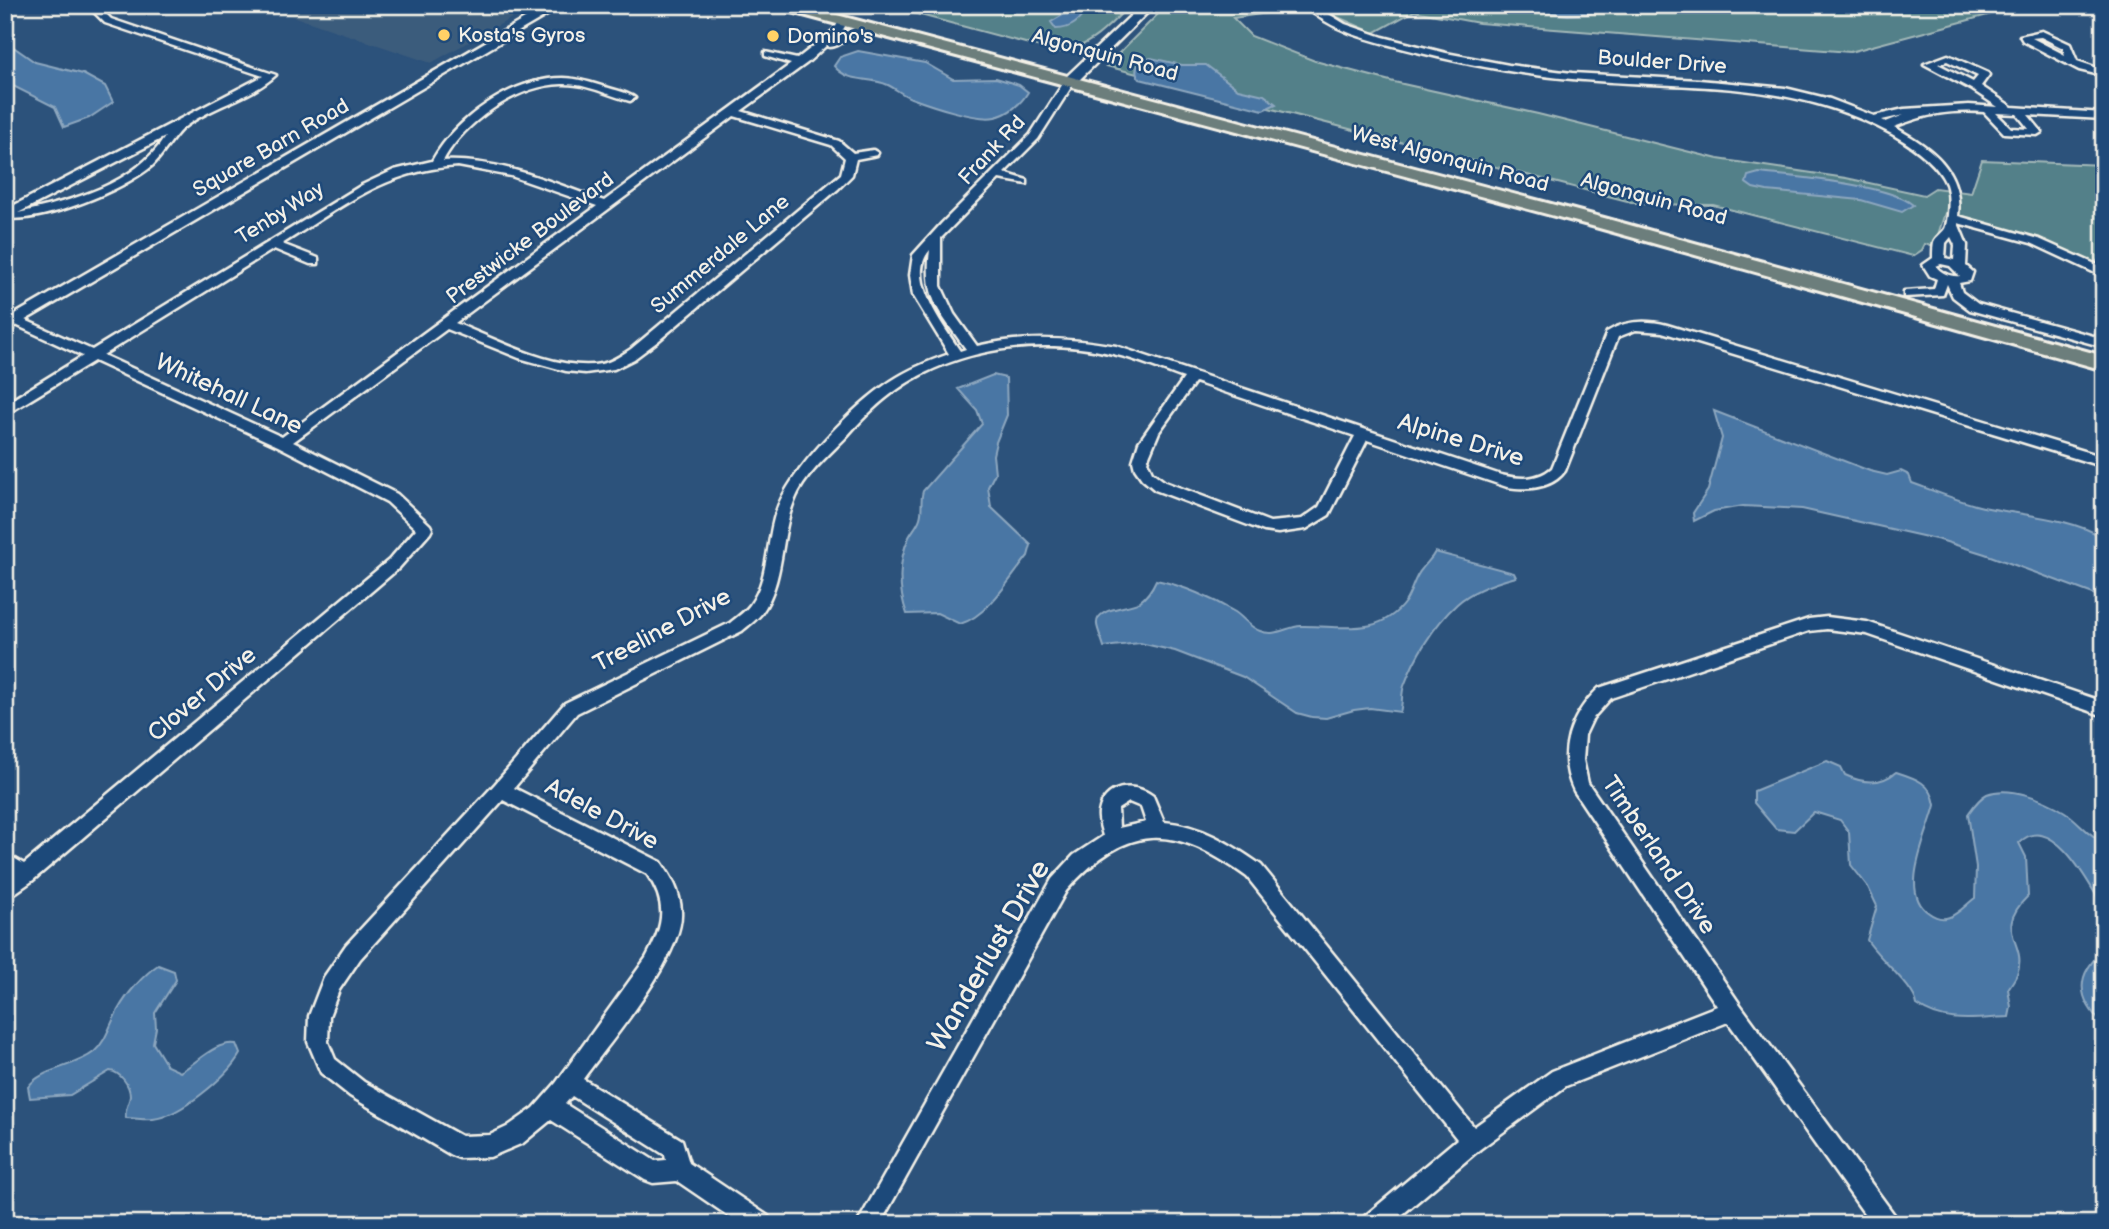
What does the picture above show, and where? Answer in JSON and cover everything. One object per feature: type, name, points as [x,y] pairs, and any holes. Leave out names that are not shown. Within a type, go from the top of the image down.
[{"type":"main road","name":"West Algonquin Road","points":[[782,5],[1074,77],[2104,363]]},
{"type":"main road","name":"Algonquin Road","points":[[824,5],[1074,77],[1591,205],[2104,348]]},
{"type":"street","points":[[5,217],[271,75],[108,21],[97,10],[86,5]]},
{"type":"street","name":"Square Barn Road","points":[[9,321],[558,5]]},
{"type":"street","points":[[1074,77],[1149,5]]},
{"type":"street","name":"Boulder Drive","points":[[1308,5],[1328,19],[1352,30],[1457,59],[1566,75],[1776,90],[1830,103],[1872,118],[1913,143],[1942,169],[1954,192],[1953,223],[1961,245],[1960,266]]},
{"type":"street","name":"Prestwicke Boulevard","points":[[283,443],[799,63],[838,31],[843,21]]},
{"type":"street","name":"Prestwicke Boulevard","points":[[799,63],[812,59],[855,30],[874,29]]},
{"type":"street","points":[[768,54],[799,63]]},
{"type":"street","points":[[1975,87],[1984,75],[1948,58],[1929,64],[2013,110],[2037,132],[2008,131],[1987,109]]},
{"type":"street","points":[[2072,62],[2104,73]]},
{"type":"street","name":"Frank Rd","points":[[956,355],[919,295],[916,275],[919,255],[1034,137],[1074,77]]},
{"type":"street","points":[[437,162],[444,147],[463,127],[513,95],[536,85],[567,81],[630,98]]},
{"type":"street","points":[[1872,118],[1904,112],[1987,109],[2104,116]]},
{"type":"street","points":[[1886,126],[1925,111]]},
{"type":"street","points":[[733,112],[835,143],[850,157],[873,153]]},
{"type":"street","points":[[5,217],[62,207],[130,177],[161,151],[176,127]]},
{"type":"street","name":"Summerdale Lane","points":[[601,369],[625,359],[653,338],[824,196],[846,175],[850,157]]},
{"type":"street","name":"Tenby Way","points":[[5,411],[272,244],[382,178],[409,168],[437,162],[471,162],[605,205]]},
{"type":"street","points":[[998,175],[1023,182]]},
{"type":"street","points":[[5,202],[22,207]]},
{"type":"street","points":[[1953,223],[2035,241],[2104,274]]},
{"type":"street","name":"Boulder Drive","points":[[1947,280],[1929,268],[1932,262],[1940,260],[1940,242],[1953,223]]},
{"type":"street","points":[[935,237],[938,247],[933,272],[937,293],[973,349]]},
{"type":"street","points":[[272,244],[314,261]]},
{"type":"street","points":[[1940,260],[1960,266],[1967,276],[1963,280],[1947,280]]},
{"type":"street","points":[[1908,295],[1938,292],[1947,280]]},
{"type":"street","points":[[1947,280],[1956,294],[1974,307],[2104,342]]},
{"type":"street","name":"Whitehall Lane","points":[[9,321],[283,443],[392,498],[425,528]]},
{"type":"street","points":[[446,324],[554,365],[601,369],[604,384]]},
{"type":"street","name":"Alpine Drive","points":[[956,355],[973,349],[1040,343],[1088,345],[1128,354],[1507,482],[1532,484],[1552,476],[1560,465],[1612,335],[1629,326],[1645,325],[1663,328],[2104,462]]},
{"type":"street","name":"Treeline Drive","points":[[501,790],[571,708],[736,627],[755,609],[767,585],[777,524],[790,494],[869,404],[916,372],[956,355]]},
{"type":"street","points":[[1192,375],[1143,446],[1141,466],[1148,477],[1160,486],[1269,527],[1297,526],[1320,516],[1363,433]]},
{"type":"street","name":"Clover Drive","points":[[5,891],[394,564],[425,528]]},
{"type":"street","name":"Timberland Drive","points":[[1890,1224],[1874,1208],[1732,1010],[1580,786],[1574,769],[1576,733],[1583,716],[1605,693],[1790,631],[1827,623],[1867,628],[2104,709]]},
{"type":"street","points":[[501,790],[353,952],[331,984],[318,1016],[318,1042],[328,1066],[357,1089],[459,1147],[490,1146],[515,1135],[549,1106],[569,1082],[674,1148],[680,1170]]},
{"type":"street","name":"Adele Drive","points":[[501,790],[654,868],[668,888],[672,914],[666,941],[653,965],[569,1082]]},
{"type":"street","points":[[1112,836],[1108,814],[1110,806],[1116,797],[1126,793],[1145,799],[1151,807],[1157,829]]},
{"type":"street","name":"Wanderlust Drive","points":[[868,1224],[1059,885],[1073,866],[1112,836],[1157,829],[1178,832],[1215,845],[1254,872],[1472,1141]]},
{"type":"street","points":[[5,861],[25,875]]},
{"type":"street","points":[[1373,1224],[1472,1141],[1559,1078],[1732,1010]]},
{"type":"street","points":[[549,1106],[653,1172],[680,1170],[760,1224]]},
{"type":"shaded area","points":[[259,5],[535,5],[431,63]]},
{"type":"shaded area","points":[[1068,5],[1088,5],[1075,23],[1056,29],[1051,22],[1066,13]]},
{"type":"shaded area","points":[[1432,5],[1620,5],[1595,9],[1590,14],[1568,15],[1536,11],[1493,13]]},
{"type":"shaded area","points":[[5,41],[35,62],[83,74],[105,86],[113,102],[89,118],[64,127],[55,107],[5,82]]},
{"type":"shaded area","points":[[858,51],[925,63],[953,79],[996,78],[1019,85],[1028,92],[1014,108],[1000,116],[987,118],[966,115],[911,98],[881,82],[853,78],[834,66],[840,57]]},
{"type":"shaded area","points":[[1151,58],[1182,65],[1206,65],[1238,89],[1264,95],[1276,104],[1263,110],[1140,79],[1136,71],[1138,65]]},
{"type":"shaded area","points":[[1759,173],[1863,187],[1901,198],[1913,205],[1902,212],[1861,200],[1767,191],[1753,188],[1746,183],[1748,176]]},
{"type":"shaded area","points":[[993,375],[1006,378],[1007,415],[993,455],[995,473],[988,487],[991,507],[1031,545],[1028,556],[989,605],[970,620],[960,624],[937,613],[907,614],[901,585],[901,566],[905,546],[920,518],[923,491],[982,424],[977,410],[958,389]]},
{"type":"shaded area","points":[[1714,411],[1870,471],[1887,475],[1901,471],[1909,475],[1912,483],[1962,501],[2060,521],[2091,531],[2104,538],[2104,563],[2099,569],[2104,577],[2104,598],[1940,540],[1802,509],[1743,506],[1714,511],[1694,521],[1693,513],[1708,490],[1722,438]]},
{"type":"shaded area","points":[[1435,552],[1514,573],[1516,577],[1470,595],[1441,621],[1408,675],[1400,712],[1370,708],[1326,718],[1297,713],[1243,677],[1175,651],[1140,643],[1104,647],[1097,625],[1101,615],[1139,602],[1156,580],[1207,597],[1266,633],[1301,626],[1371,625],[1395,613],[1405,602],[1419,572]]},
{"type":"shaded area","points":[[1827,761],[1841,767],[1845,775],[1858,780],[1878,781],[1896,772],[1916,779],[1930,791],[1935,805],[1915,877],[1920,903],[1936,917],[1948,918],[1975,898],[1976,867],[1968,814],[1987,794],[2006,791],[2048,803],[2065,812],[2104,842],[2104,909],[2080,869],[2057,843],[2044,836],[2032,835],[2019,843],[2026,857],[2028,896],[2017,908],[2012,919],[2011,928],[2019,953],[2019,963],[2017,974],[2008,989],[2011,1007],[2009,1017],[1950,1018],[1917,1005],[1910,990],[1867,940],[1877,906],[1868,887],[1851,865],[1849,832],[1840,820],[1814,812],[1794,831],[1776,829],[1754,803],[1754,791]]},
{"type":"shaded area","points":[[2104,950],[2104,1025],[2088,1005],[2083,987],[2088,968]]},
{"type":"shaded area","points":[[158,965],[174,971],[176,980],[155,1013],[153,1043],[167,1066],[180,1072],[214,1049],[236,1044],[240,1054],[225,1073],[189,1103],[153,1119],[126,1118],[130,1096],[128,1088],[121,1076],[110,1071],[70,1095],[30,1098],[28,1087],[34,1081],[94,1052],[126,998],[141,979]]},
{"type":"green space","points":[[883,5],[1130,5],[1090,41],[1059,52]]},
{"type":"green space","points":[[1167,5],[2025,5],[1850,52],[1479,23],[1414,11],[1374,33],[1322,10],[1309,13],[1302,8],[1233,18],[1251,36],[1315,61],[1394,82],[1538,114],[1718,159],[1846,178],[1924,195],[1935,188],[1971,193],[1982,160],[2104,165],[2104,255],[2093,264],[2026,234],[1945,213],[1934,247],[1925,244],[1922,250],[1913,256],[1713,205],[1639,204],[1106,66]]},
{"type":"place","name":"Kosta's Gyros","points":[[444,35]]},
{"type":"place","name":"Domino's","points":[[773,36]]}]
